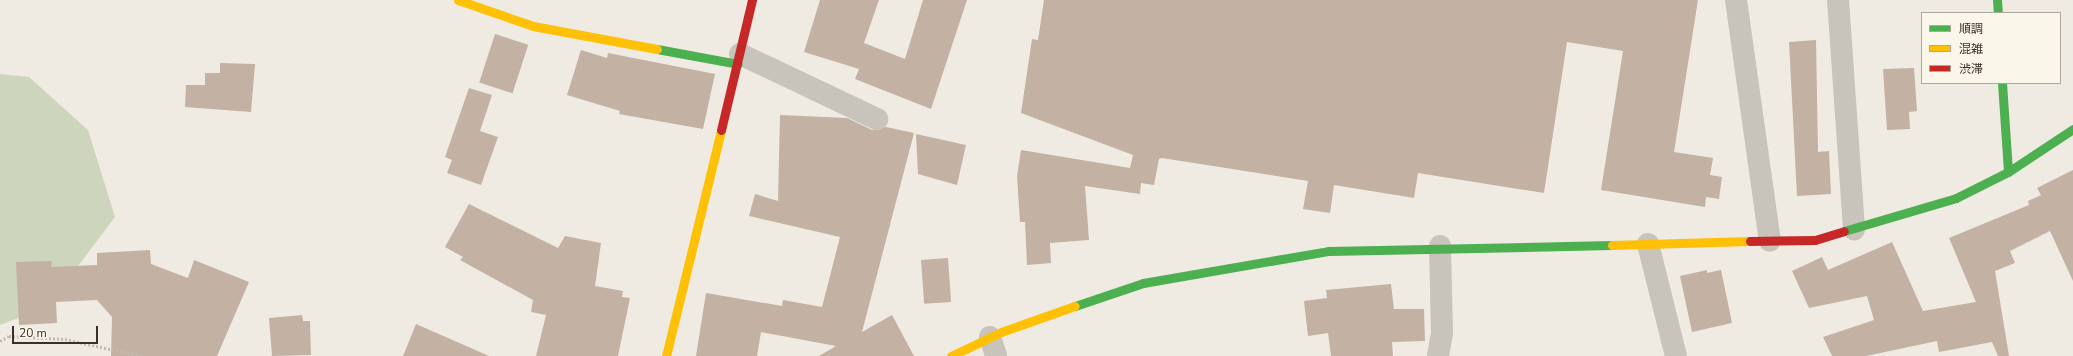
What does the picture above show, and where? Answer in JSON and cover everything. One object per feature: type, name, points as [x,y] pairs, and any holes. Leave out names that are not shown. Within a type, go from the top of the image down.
[{"type":"street","points":[[458,0],[532,26],[739,59],[877,119]]},
{"type":"street","points":[[666,356],[739,59],[752,0]]},
{"type":"street","points":[[1736,0],[1770,241]]},
{"type":"street","points":[[1838,0],[1854,229]]},
{"type":"street","points":[[1997,0],[1998,12]]},
{"type":"street","points":[[2002,84],[2008,172]]},
{"type":"street","points":[[951,356],[993,346],[1143,283],[1211,269],[1330,251],[1440,246],[1648,244],[1815,240],[1956,198],[2008,172],[2073,129]]},
{"type":"street","points":[[1648,244],[1676,356]]},
{"type":"street","points":[[1438,356],[1442,334],[1440,246]]},
{"type":"path","points":[[0,340],[9,336],[65,339],[141,356]]},
{"type":"green space","points":[[0,74],[29,77],[88,130],[115,217],[47,307],[0,325]]},
{"type":"building","points":[[820,0],[879,0],[864,43],[905,59],[923,0],[967,0],[931,109],[855,79],[859,69],[804,52]]},
{"type":"building","points":[[1044,0],[1698,0],[1674,152],[1713,158],[1710,175],[1722,177],[1719,199],[1706,197],[1705,207],[1601,190],[1623,51],[1567,42],[1544,193],[1418,173],[1414,198],[1334,185],[1330,213],[1303,209],[1308,181],[1162,158],[1159,159],[1154,185],[1141,183],[1140,194],[1085,186],[1089,240],[1050,243],[1051,263],[1027,265],[1025,222],[1020,222],[1017,176],[1021,150],[1130,168],[1133,155],[1021,113],[1032,39],[1038,40]]},
{"type":"building","points":[[495,34],[528,45],[513,93],[479,83]]},
{"type":"building","points":[[1816,40],[1818,152],[1829,151],[1831,194],[1797,196],[1789,42]]},
{"type":"building","points":[[581,50],[607,58],[608,53],[715,74],[703,129],[619,114],[620,111],[567,95]]},
{"type":"building","points":[[220,63],[255,64],[251,112],[185,107],[186,85],[205,85],[205,73],[220,73]]},
{"type":"building","points":[[1914,68],[1917,111],[1909,112],[1910,129],[1887,130],[1883,69]]},
{"type":"building","points":[[469,88],[492,95],[480,131],[498,137],[481,185],[447,173],[452,160],[445,157]]},
{"type":"building","points":[[780,115],[847,118],[872,130],[886,127],[914,133],[862,332],[892,315],[914,356],[819,356],[836,346],[761,332],[757,356],[696,356],[706,293],[782,306],[783,300],[822,307],[840,237],[749,216],[755,194],[778,201]]},
{"type":"building","points":[[916,134],[966,145],[957,185],[918,174]]},
{"type":"building","points":[[2073,170],[2073,281],[2050,231],[2010,251],[2015,263],[1995,271],[2009,356],[1998,356],[1992,342],[1939,352],[1937,341],[1866,356],[1832,356],[1823,337],[1874,320],[1867,296],[1809,308],[1792,271],[1822,257],[1828,270],[1892,242],[1923,311],[1976,302],[1949,238],[2029,205],[2028,201],[2041,195],[2037,188]]},
{"type":"building","points":[[469,204],[558,248],[565,236],[601,243],[595,286],[623,291],[622,297],[630,298],[618,356],[536,356],[546,315],[531,312],[533,300],[460,260],[463,257],[445,247]]},
{"type":"building","points":[[150,250],[151,264],[188,278],[194,260],[249,282],[217,356],[111,356],[112,317],[97,300],[56,302],[57,323],[19,325],[16,262],[52,261],[51,267],[97,265],[97,253]]},
{"type":"building","points":[[948,258],[951,302],[924,304],[921,260]]},
{"type":"building","points":[[1707,270],[1707,273],[1721,270],[1732,323],[1692,332],[1680,276]]},
{"type":"building","points":[[1391,284],[1394,309],[1424,309],[1425,341],[1392,342],[1393,356],[1331,356],[1328,333],[1308,336],[1304,301],[1327,298],[1326,290]]},
{"type":"building","points":[[302,315],[303,321],[310,321],[311,355],[272,356],[269,318]]},
{"type":"building","points":[[416,324],[489,356],[403,356]]},
{"type":"traffic: fast","points":[[1997,0],[1998,12]]},
{"type":"traffic: fast","points":[[657,49],[738,64]]},
{"type":"traffic: fast","points":[[2002,84],[2008,172]]},
{"type":"traffic: fast","points":[[1844,231],[1956,198],[2008,172],[2073,129]]},
{"type":"traffic: fast","points":[[1075,306],[1143,283],[1329,251],[1612,245]]},
{"type":"traffic: slow","points":[[458,0],[533,26],[657,49]]},
{"type":"traffic: slow","points":[[666,356],[721,130]]},
{"type":"traffic: slow","points":[[1612,245],[1750,241]]},
{"type":"traffic: slow","points":[[951,356],[1001,332],[1075,306]]},
{"type":"traffic: jam","points":[[721,130],[752,0]]},
{"type":"traffic: jam","points":[[1750,241],[1815,240],[1844,231]]}]
